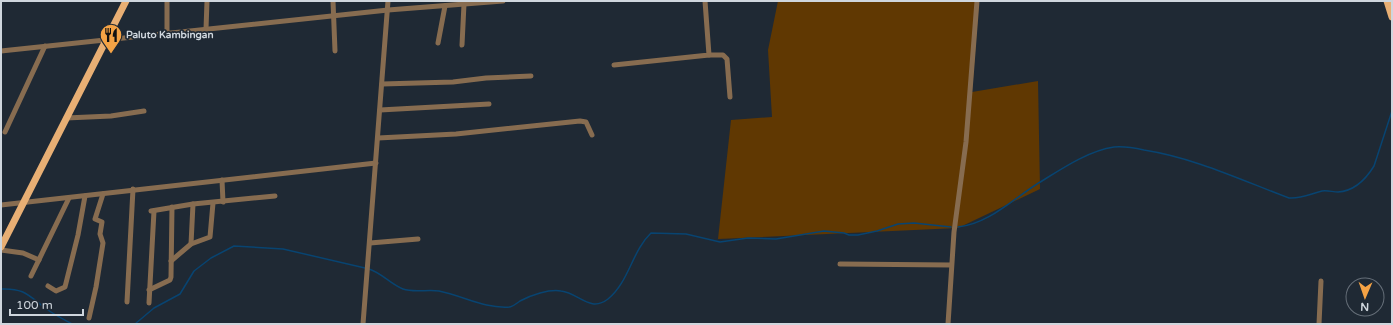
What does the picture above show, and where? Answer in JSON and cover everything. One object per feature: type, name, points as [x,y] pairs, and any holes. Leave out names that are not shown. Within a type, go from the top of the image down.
[{"type":"main road","points":[[1,247],[126,1]]},
{"type":"main road","points":[[1387,1],[1392,17]]},
{"type":"street","points":[[167,1],[167,32]]},
{"type":"street","points":[[206,29],[207,1]]},
{"type":"street","points":[[333,1],[335,51]]},
{"type":"street","points":[[362,324],[368,274],[388,1]]},
{"type":"street","points":[[1,51],[167,32],[388,10],[504,1]]},
{"type":"street","points":[[705,1],[709,55]]},
{"type":"street","points":[[948,324],[955,220],[966,142],[977,1]]},
{"type":"street","points":[[462,45],[464,4]]},
{"type":"street","points":[[438,43],[444,21],[445,6]]},
{"type":"street","points":[[5,132],[45,46]]},
{"type":"street","points":[[614,65],[709,55],[723,55],[726,59],[730,97]]},
{"type":"street","points":[[382,84],[453,82],[486,78],[531,76]]},
{"type":"street","points":[[380,110],[489,104]]},
{"type":"street","points":[[66,118],[111,116],[144,111]]},
{"type":"street","points":[[378,138],[456,134],[580,121],[586,122],[592,135]]},
{"type":"street","points":[[1,205],[103,194],[132,189],[376,163]]},
{"type":"street","points":[[222,180],[223,202]]},
{"type":"street","points":[[127,302],[132,189]]},
{"type":"street","points":[[89,318],[103,243],[100,234],[102,222],[95,219],[103,194]]},
{"type":"street","points":[[48,286],[56,291],[65,287],[78,234],[85,196]]},
{"type":"street","points":[[149,304],[152,211],[193,204],[275,196]]},
{"type":"street","points":[[31,276],[69,198]]},
{"type":"street","points":[[171,261],[191,244],[210,237],[213,203]]},
{"type":"street","points":[[191,244],[193,204]]},
{"type":"street","points":[[149,290],[170,280],[172,207]]},
{"type":"street","points":[[370,243],[418,239]]},
{"type":"street","points":[[1,250],[23,253],[39,260]]},
{"type":"street","points":[[840,264],[951,265]]},
{"type":"street","points":[[1319,324],[1321,280]]},
{"type":"shaded area","points":[[778,1],[979,1],[972,92],[1038,81],[1040,189],[958,228],[718,239],[731,120],[772,117],[768,50]]},
{"type":"waterway","points":[[958,227],[969,225],[990,216],[1064,167],[1094,152],[1114,147],[1133,148],[1181,158],[1218,170],[1289,198],[1302,197],[1324,191],[1344,191],[1359,184],[1374,166],[1392,111]]},
{"type":"waterway","points":[[369,269],[403,289],[412,291],[439,291],[491,306],[510,307],[535,295],[556,291],[567,292],[584,301],[596,304],[602,303],[615,292],[621,284],[639,249],[651,233],[686,234],[720,242],[748,238],[776,239],[824,231],[858,235],[898,224],[914,223],[951,227]]},
{"type":"waterway","points":[[135,324],[154,308],[180,294],[194,271],[211,258],[234,246],[283,249],[365,268]]},
{"type":"waterway","points":[[1,289],[21,291],[48,310],[72,324]]},
{"type":"place","name":"Paluto Kambingan","points":[[111,54]]}]
